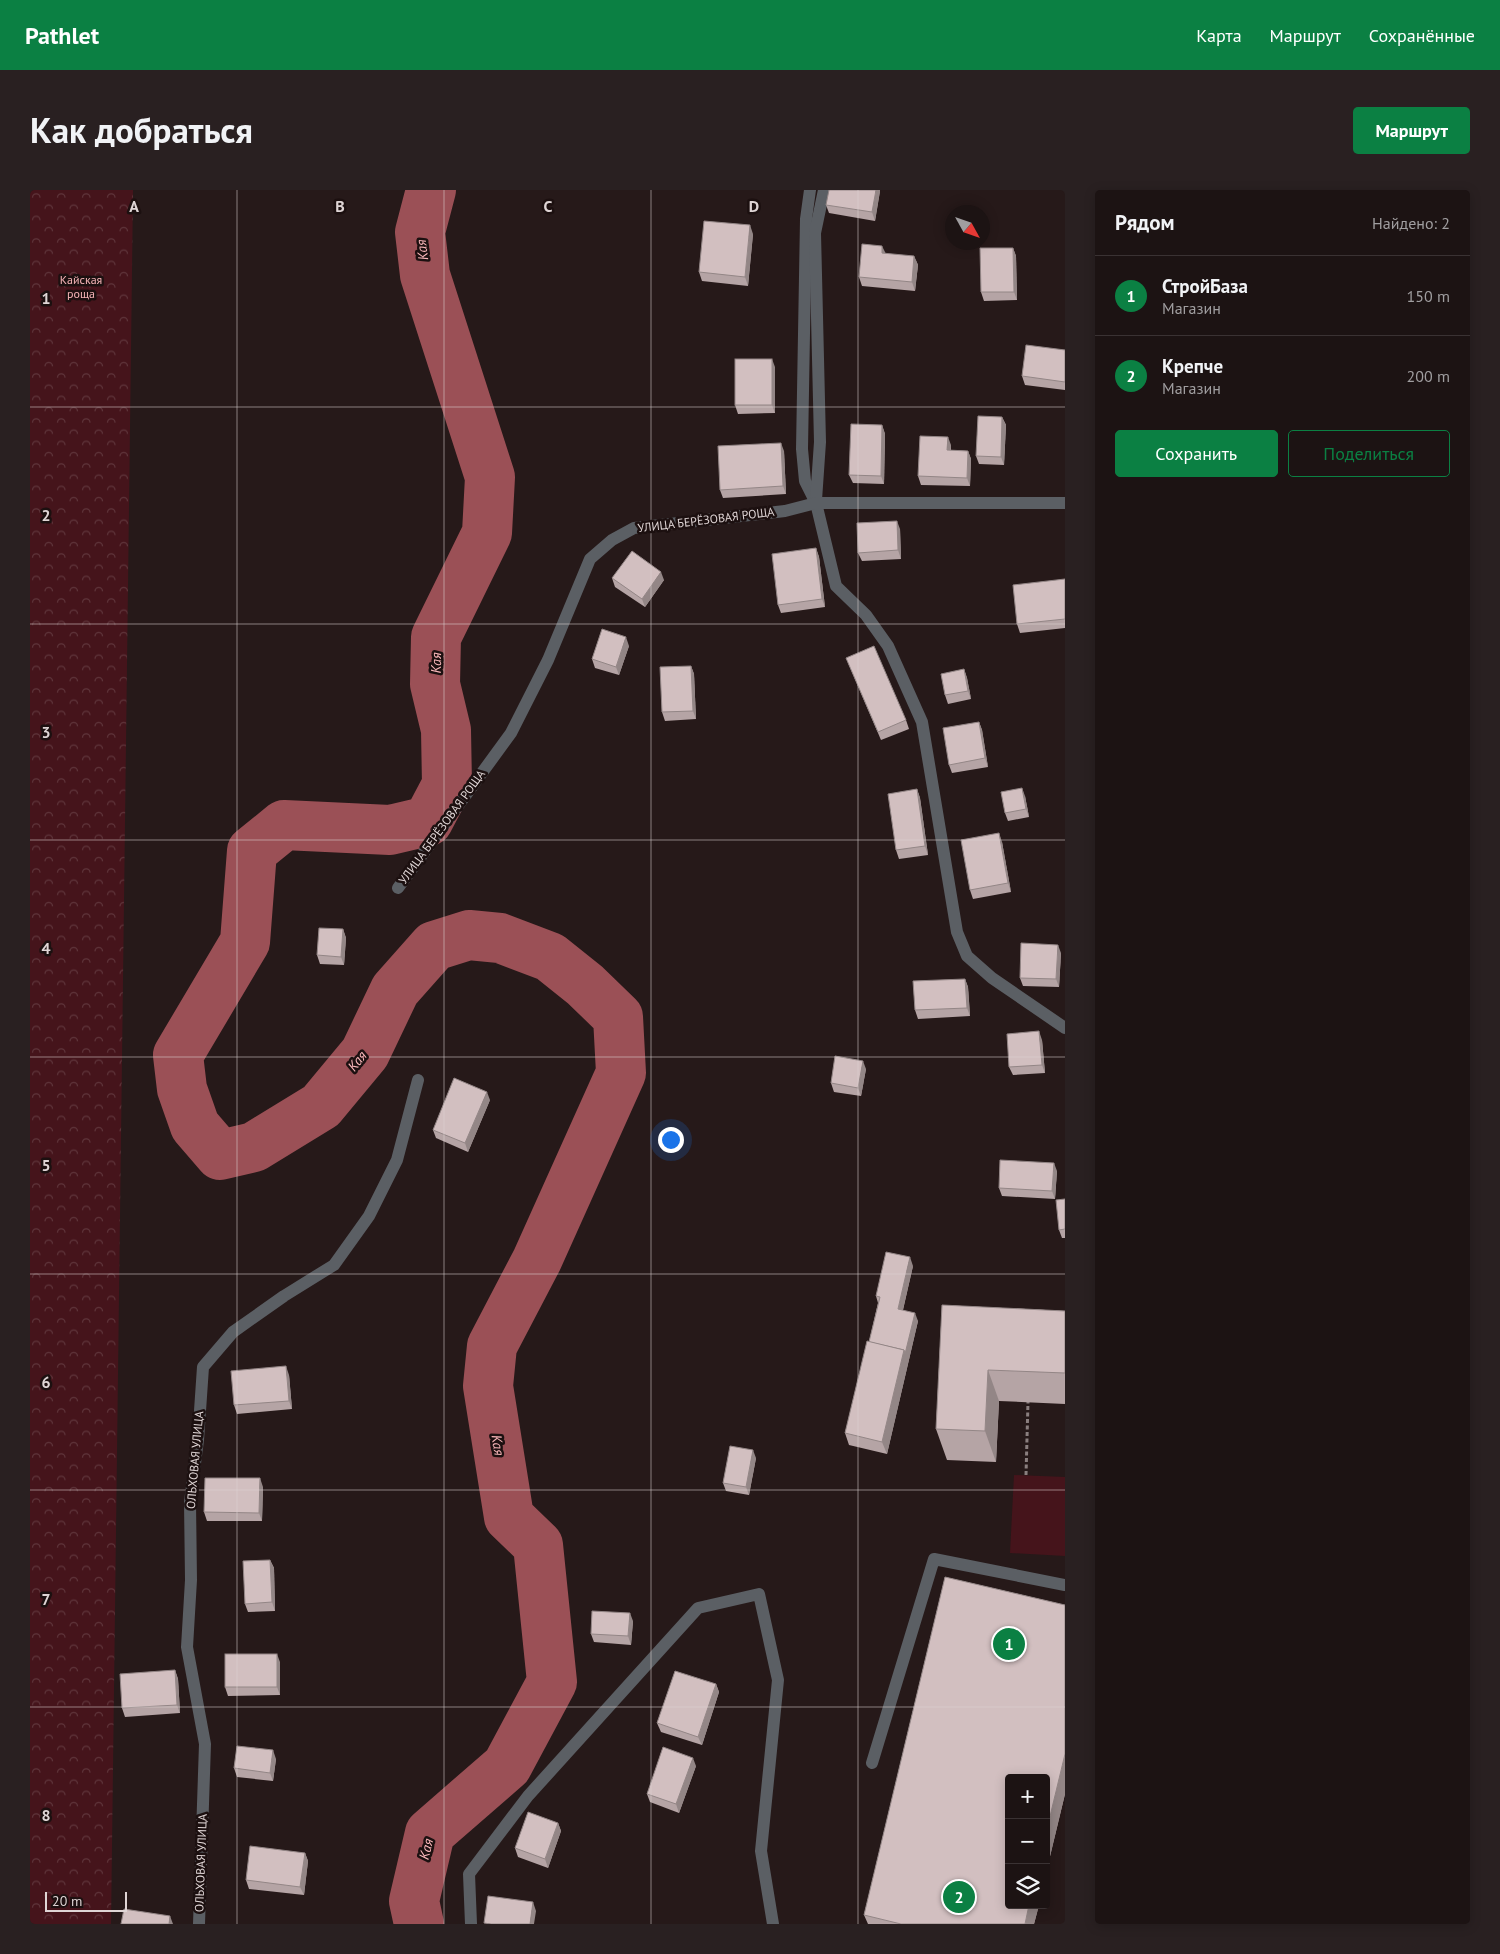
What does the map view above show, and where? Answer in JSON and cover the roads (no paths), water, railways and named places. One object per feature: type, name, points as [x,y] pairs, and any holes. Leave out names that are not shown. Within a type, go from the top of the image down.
[{"type":"street","points":[[810,190],[806,220],[802,449],[806,481],[816,503],[836,586],[866,615],[888,646],[922,722],[957,932],[967,956],[992,978],[1065,1028]]},
{"type":"street","points":[[816,503],[820,442],[815,232],[824,190]]},
{"type":"street","name":"УЛИЦА БЕРЁЗОВАЯ РОЩА","points":[[398,888],[511,733],[548,660],[590,559],[612,540],[634,528],[785,510],[816,503],[1065,503]]},
{"type":"street","name":"ОЛЬХОВАЯ УЛИЦА","points":[[199,1924],[204,1744],[187,1647],[190,1580],[190,1502],[198,1440],[203,1367],[232,1332],[284,1296],[334,1265],[369,1216],[397,1160],[418,1080]]},
{"type":"street","points":[[872,1763],[934,1559],[1065,1585]]},
{"type":"street","points":[[471,1924],[469,1874],[528,1796],[698,1608],[759,1594],[778,1680],[761,1851],[773,1924]]},
{"type":"waterway","name":"Кая","points":[[419,1924],[414,1901],[430,1833],[507,1766],[552,1682],[538,1545],[509,1517],[488,1386],[492,1346],[537,1260],[621,1073],[618,1017],[585,985],[550,957],[500,938],[469,935],[434,946],[395,990],[365,1053],[321,1106],[254,1147],[220,1155],[195,1126],[182,1089],[178,1055],[245,942],[252,851],[284,825],[390,830],[428,821],[447,785],[446,730],[435,684],[436,637],[487,533],[490,477],[425,275],[420,232],[431,190]]},
{"type":"place","name":"СтройБаза","points":[[1009,1644]]},
{"type":"place","name":"Крепче","points":[[959,1897]]},
{"type":"park label","name":"Кайская роща","points":[[81,287]]}]
